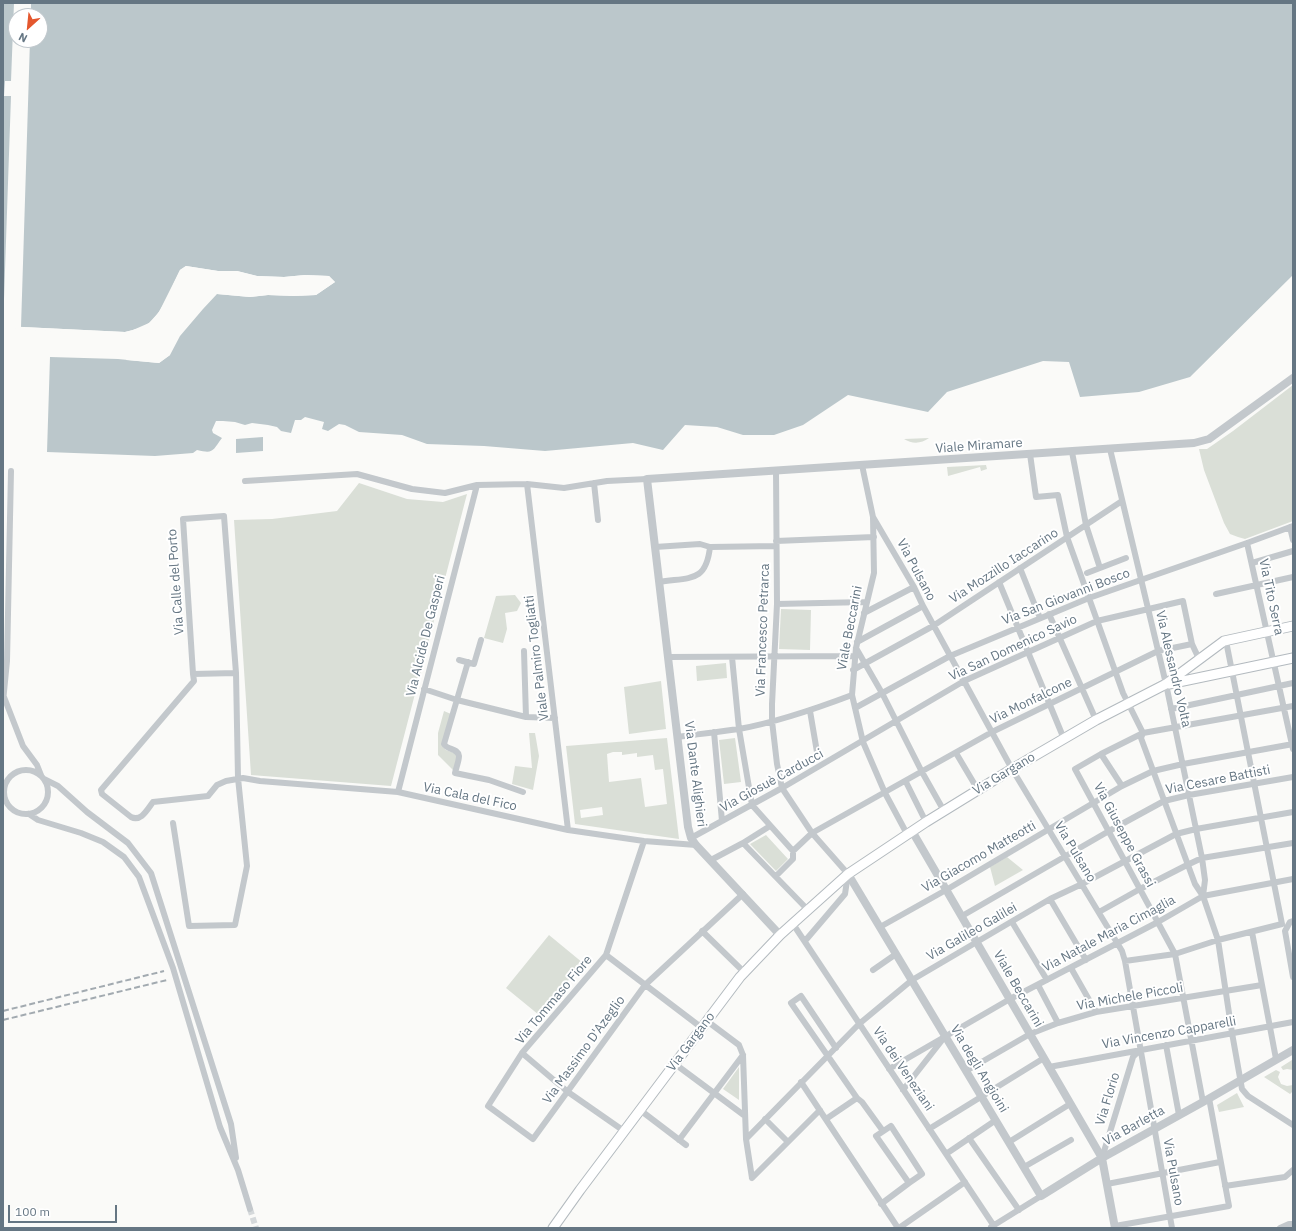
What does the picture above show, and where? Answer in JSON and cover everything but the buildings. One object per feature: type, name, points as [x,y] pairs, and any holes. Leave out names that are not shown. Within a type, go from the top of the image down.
[{"type":"main road","points":[[1166,684],[1224,641],[1293,626]]},
{"type":"main road","points":[[1166,684],[1293,658]]},
{"type":"main road","name":"Via Gargano","points":[[553,1228],[744,972],[780,935],[848,874],[910,832],[1012,769],[1096,720],[1166,684]]},
{"type":"street","name":"Viale Miramare","points":[[647,479],[1194,443],[1209,439],[1293,378]]},
{"type":"street","name":"Via Alessandro Volta","points":[[1110,449],[1166,684],[1202,858],[1205,880],[1204,896]]},
{"type":"street","points":[[1072,452],[1086,525],[1100,568]]},
{"type":"street","points":[[1030,454],[1036,497],[1058,495],[1067,538],[1123,693],[1143,733],[1141,738],[1187,865],[1195,884],[1204,896],[1218,940],[1242,1089],[1248,1096],[1293,1125]]},
{"type":"street","name":"Viale Beccarini","points":[[862,465],[873,517],[874,537],[874,573],[866,602],[855,656],[852,695],[863,742],[885,793],[962,916],[1102,1158]]},
{"type":"street","points":[[3,702],[7,661],[10,471]]},
{"type":"street","name":"Via Francesco Petrarca","points":[[776,471],[777,604],[772,721],[777,764],[782,788]]},
{"type":"street","points":[[245,480],[357,474],[412,489],[445,493],[477,485],[527,484],[564,488],[607,481],[647,479]]},
{"type":"street","name":"Via Dante Alighieri","points":[[647,479],[688,827],[694,841],[780,935]]},
{"type":"street","points":[[594,483],[598,520]]},
{"type":"street","name":"Viale Palmiro Togliatti","points":[[527,484],[568,830]]},
{"type":"street","name":"Via Alcide De Gasperi","points":[[398,792],[477,485]]},
{"type":"street","name":"Via Mozzillo Iaccarino","points":[[854,670],[933,626],[1122,501]]},
{"type":"street","name":"Via Calle del Porto","points":[[173,822],[189,926],[235,925],[247,866],[238,778],[236,673],[224,516],[183,519],[194,681],[102,790],[102,794],[131,817],[136,819],[140,818],[153,802],[208,796],[216,785],[238,778]]},
{"type":"street","name":"Via Pulsano","points":[[873,517],[914,587],[933,626],[1012,769],[1122,951],[1172,1228]]},
{"type":"street","points":[[1292,526],[1293,540]]},
{"type":"street","name":"Via San Giovanni Bosco","points":[[855,708],[950,656],[1049,614],[1089,598],[1248,543],[1292,526]]},
{"type":"street","points":[[655,547],[700,544],[710,547],[776,544],[874,537]]},
{"type":"street","name":"Via Tito Serra","points":[[1248,543],[1293,746]]},
{"type":"street","points":[[659,582],[696,576],[704,570],[709,560],[710,547]]},
{"type":"street","points":[[1252,563],[1293,551]]},
{"type":"street","points":[[1087,573],[1126,558]]},
{"type":"street","points":[[1020,568],[1040,618]]},
{"type":"street","points":[[1216,594],[1293,577]]},
{"type":"street","points":[[999,582],[1064,739]]},
{"type":"street","points":[[864,613],[914,587]]},
{"type":"street","name":"Via San Domenico Savio","points":[[863,742],[964,681],[1097,621],[1183,601],[1192,644]]},
{"type":"street","points":[[777,604],[866,602]]},
{"type":"street","points":[[923,606],[857,645],[922,772],[944,811]]},
{"type":"street","points":[[1049,614],[1096,720]]},
{"type":"street","points":[[459,660],[474,664],[481,640]]},
{"type":"street","points":[[1192,644],[1199,659]]},
{"type":"street","name":"Via Monfalcone","points":[[776,876],[793,859],[793,851],[812,833],[906,782],[992,732],[1158,652],[1192,644]]},
{"type":"street","points":[[1125,961],[1175,954],[1218,940],[1282,924],[1227,646]]},
{"type":"street","points":[[524,651],[526,717]]},
{"type":"street","points":[[668,657],[855,656]]},
{"type":"street","points":[[732,657],[739,729],[752,805],[793,851]]},
{"type":"street","points":[[468,662],[444,744],[447,748],[456,750],[458,753],[459,756],[455,773],[489,780],[523,792]]},
{"type":"street","points":[[193,674],[236,673]]},
{"type":"street","points":[[1171,710],[1293,683]]},
{"type":"street","points":[[424,689],[457,700],[526,717],[555,718]]},
{"type":"street","points":[[3,695],[23,746],[37,765],[46,784],[48,793],[45,803],[39,810],[29,814]]},
{"type":"street","points":[[677,737],[739,729],[810,711],[852,695]]},
{"type":"street","points":[[1122,786],[1102,754],[1143,733],[1241,714],[1293,706]]},
{"type":"street","points":[[810,711],[817,752]]},
{"type":"street","points":[[714,732],[722,821]]},
{"type":"street","name":"Via Giosuè Carducci","points":[[694,841],[722,821],[863,742]]},
{"type":"street","name":"Via Giacomo Matteotti","points":[[880,927],[946,890],[1122,786],[1153,771],[1182,764],[1293,746]]},
{"type":"street","points":[[956,753],[978,790]]},
{"type":"street","name":"Via Giuseppe Grassi","points":[[1102,754],[1075,769],[1175,954],[1191,1040],[1206,1100],[1229,1206],[1170,1216]]},
{"type":"street","points":[[238,1170],[231,1124],[151,873],[128,842],[88,812],[58,786],[30,770],[18,771],[8,778],[4,787],[5,800],[11,808],[20,813],[29,814],[38,820],[81,832],[103,842],[124,857],[139,877],[173,968],[220,1127],[238,1170],[250,1209]]},
{"type":"street","name":"Via Cesare Battisti","points":[[962,916],[1164,801],[1293,776]]},
{"type":"street","name":"Via Cala del Fico","points":[[238,778],[398,792],[568,830],[644,841],[694,841]]},
{"type":"street","points":[[906,782],[926,822]]},
{"type":"street","points":[[782,788],[812,833],[848,874],[845,894],[805,941]]},
{"type":"street","name":"Via Galileo Galilei","points":[[746,1139],[859,1024],[912,980],[1050,899],[1125,862],[1176,834],[1196,828],[1293,812]]},
{"type":"street","points":[[711,860],[743,843],[770,826]]},
{"type":"street","name":"Via Tommaso Fiore","points":[[624,1131],[568,1092],[522,1053],[606,955],[644,841]]},
{"type":"street","points":[[743,843],[808,910]]},
{"type":"street","points":[[1099,912],[1140,889],[1202,858],[1293,843]]},
{"type":"street","name":"Via degli Angioini","points":[[848,874],[1041,1196]]},
{"type":"street","name":"Via Natale Maria Cimaglia","points":[[889,1069],[1010,1000],[1204,896],[1293,878]]},
{"type":"street","name":"Via Massimo D'Azeglio","points":[[522,1053],[488,1106],[533,1139],[645,985],[743,894]]},
{"type":"street","points":[[1050,899],[1086,960]]},
{"type":"street","points":[[1012,922],[1048,980]]},
{"type":"street","points":[[1292,922],[1285,932],[1293,975]]},
{"type":"street","name":"Via dei Veneziani","points":[[793,924],[965,1182],[992,1227]]},
{"type":"street","points":[[702,931],[744,972]]},
{"type":"street","points":[[1252,932],[1276,1059]]},
{"type":"street","points":[[874,970],[896,954]]},
{"type":"street","points":[[606,955],[645,985],[739,1045],[743,1054],[746,1139],[752,1178],[820,1110]]},
{"type":"street","points":[[1071,968],[1096,1012]]},
{"type":"street","points":[[1038,985],[1058,1023]]},
{"type":"street","name":"Via Michele Piccoli","points":[[966,1071],[1030,1034],[1058,1023],[1096,1012],[1262,985]]},
{"type":"street","points":[[836,1048],[801,996],[791,1003],[857,1098],[862,1102],[883,1131]]},
{"type":"street","name":"Via Vincenzo Capparelli","points":[[1049,1067],[1293,1022]]},
{"type":"street","name":"Via Natale Maria Cimaglia","points":[[903,1090],[946,1036]]},
{"type":"street","points":[[1166,1045],[1179,1115]]},
{"type":"street","name":"Via Florio","points":[[1115,1227],[1102,1158],[1133,1057],[1140,1050]]},
{"type":"street","name":"Via Barletta","points":[[992,1227],[1102,1158],[1154,1130],[1293,1050]]},
{"type":"street","points":[[679,1140],[743,1054]]},
{"type":"street","points":[[929,1129],[1044,1058]]},
{"type":"street","points":[[675,1064],[745,1116]]},
{"type":"street","points":[[802,1082],[899,1228],[965,1182]]},
{"type":"street","points":[[826,1119],[857,1098]]},
{"type":"street","points":[[1009,1142],[1070,1104]]},
{"type":"street","points":[[640,1110],[686,1145]]},
{"type":"street","points":[[765,1119],[788,1142]]},
{"type":"street","points":[[946,1154],[996,1120]]},
{"type":"street","points":[[882,1204],[922,1174],[891,1126],[876,1136],[909,1183]]},
{"type":"street","points":[[969,1138],[1019,1210]]},
{"type":"street","points":[[1024,1167],[1071,1140]]},
{"type":"street","points":[[1107,1184],[1220,1162]]},
{"type":"street","points":[[1225,1186],[1285,1177],[1293,1170]]},
{"type":"street","points":[[1115,1227],[1170,1216]]},
{"type":"shaded area","points":[[3,3],[1293,3],[1293,275],[1190,377],[1139,392],[1080,397],[1069,362],[1043,361],[947,392],[928,412],[848,395],[803,425],[774,435],[743,435],[717,427],[685,425],[663,450],[633,443],[545,451],[484,446],[427,444],[402,435],[359,432],[345,425],[339,424],[328,431],[322,429],[324,422],[305,417],[301,420],[295,420],[291,433],[281,431],[277,427],[268,425],[252,423],[245,425],[235,422],[216,421],[212,430],[213,433],[222,438],[214,449],[207,452],[197,450],[193,453],[155,456],[47,452],[50,357],[118,359],[159,363],[170,355],[180,336],[217,294],[250,297],[268,295],[316,295],[335,282],[329,276],[257,276],[237,271],[218,271],[186,266],[180,270],[166,299],[153,319],[149,323],[137,329],[125,332],[3,326]]},
{"type":"shaded area","points":[[1293,385],[1293,521],[1245,539],[1230,534],[1224,523],[1204,470],[1199,449],[1207,449]]},
{"type":"shaded area","points":[[263,437],[263,451],[236,453],[236,439]]},
{"type":"shaded area","points":[[929,438],[916,443],[904,439]]},
{"type":"shaded area","points":[[986,465],[987,469],[981,471],[980,467],[948,476],[947,467]]},
{"type":"shaded area","points":[[359,483],[407,499],[443,502],[467,494],[391,786],[251,775],[234,520],[272,519],[337,511]]},
{"type":"shaded area","points":[[515,595],[521,603],[517,611],[505,613],[507,629],[503,643],[484,638],[496,596]]},
{"type":"shaded area","points":[[781,609],[811,610],[810,650],[779,649]]},
{"type":"shaded area","points":[[726,663],[727,678],[697,681],[696,666]]},
{"type":"shaded area","points":[[661,681],[666,729],[629,734],[624,687]]},
{"type":"shaded area","points":[[444,711],[451,714],[443,747],[446,750],[457,754],[454,771],[438,755],[438,733]]},
{"type":"shaded area","points":[[529,733],[535,733],[539,756],[533,790],[512,784],[515,766],[532,768]]},
{"type":"shaded area","points":[[667,738],[679,839],[575,824],[566,746]],"holes":[[[622,752],[622,755],[637,753],[637,757],[653,755],[655,770],[663,769],[667,804],[645,807],[641,778],[609,782],[607,754]],[[602,807],[603,815],[581,818],[580,810]]]},
{"type":"shaded area","points":[[735,738],[741,782],[724,784],[719,740]]},
{"type":"shaded area","points":[[766,835],[788,859],[776,871],[750,844]]},
{"type":"shaded area","points":[[1007,857],[1023,870],[995,886],[990,867]]},
{"type":"shaded area","points":[[549,935],[583,963],[539,1015],[506,988]]},
{"type":"shaded area","points":[[1292,1060],[1293,1070],[1283,1070],[1281,1067]]},
{"type":"shaded area","points":[[739,1067],[739,1100],[723,1089]]},
{"type":"shaded area","points":[[1276,1070],[1280,1072],[1278,1077],[1281,1084],[1287,1086],[1293,1085],[1293,1091],[1290,1094],[1264,1077]]},
{"type":"shaded area","points":[[1237,1093],[1244,1107],[1219,1112],[1217,1105]]},
{"type":"pier","points":[[14,3],[31,3],[31,8],[14,8]]},
{"type":"pier","points":[[12,48],[30,48],[21,327],[125,332],[133,330],[149,323],[159,312],[180,270],[186,266],[218,271],[237,271],[257,276],[329,276],[335,282],[316,295],[268,295],[250,297],[217,294],[215,293],[250,295],[268,293],[315,293],[332,282],[328,278],[257,278],[237,273],[218,273],[187,268],[182,271],[160,313],[150,325],[134,332],[125,334],[3,328],[11,96],[4,96],[5,81],[11,81]]},
{"type":"pier","points":[[168,354],[170,355],[159,363],[126,360],[127,358],[159,361]]},
{"type":"tunnel","points":[[250,1209],[256,1228]]},
{"type":"railway","points":[[3,1011],[164,971]]},
{"type":"railway","points":[[3,1020],[167,980]]}]
